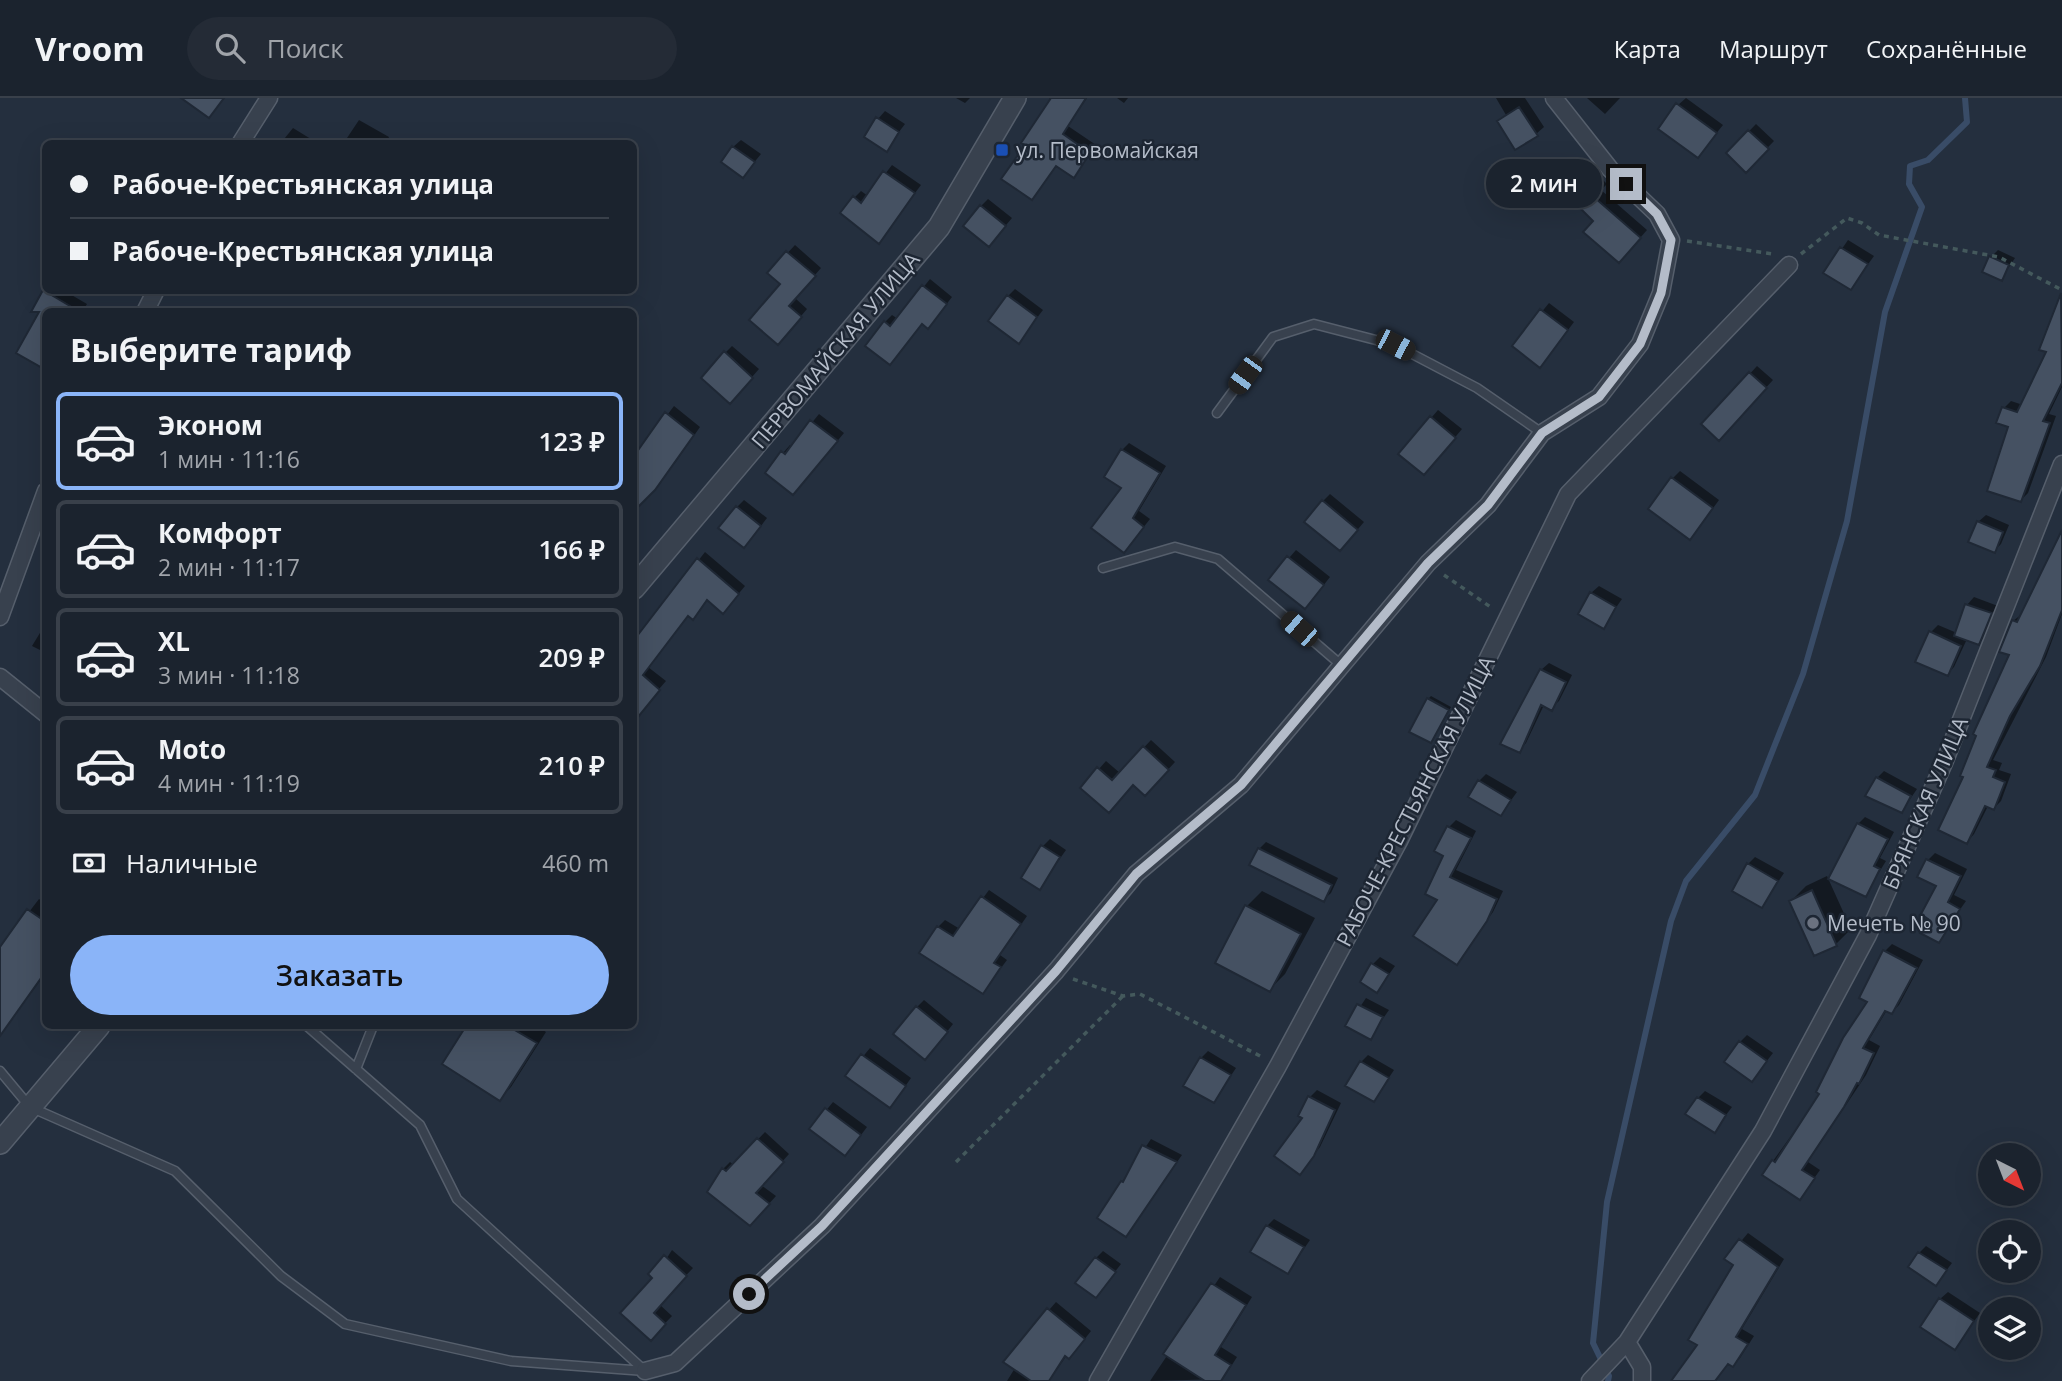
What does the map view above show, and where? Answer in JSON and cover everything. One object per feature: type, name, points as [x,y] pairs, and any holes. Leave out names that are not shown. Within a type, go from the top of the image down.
[{"type":"street","points":[[243,140],[269,98]]},
{"type":"street","name":"ПЕРВОМАЙСКАЯ УЛИЦА","points":[[637,584],[939,228],[1015,98]]},
{"type":"street","points":[[645,1371],[675,1363],[822,1226],[1056,971],[1136,874],[1241,785],[1340,664],[1428,563],[1488,505],[1542,433],[1599,397],[1640,344],[1661,293],[1671,240],[1657,214],[1610,170],[1554,98]]},
{"type":"street","name":"РАБОЧЕ-КРЕСТЬЯНСКАЯ УЛИЦА","points":[[1098,1381],[1278,1066],[1399,841],[1505,618],[1568,494],[1789,265]]},
{"type":"street","name":"БРЯНСКАЯ УЛИЦА","points":[[1590,1381],[1627,1342],[1763,1131],[1868,935],[1944,763],[2062,464]]},
{"type":"street","points":[[0,617],[42,502]]},
{"type":"street","points":[[0,677],[42,711]]},
{"type":"street","points":[[0,1143],[96,1029]]},
{"type":"street","points":[[1627,1342],[1643,1367],[1642,1381]]},
{"type":"lane","points":[[1217,413],[1273,337],[1314,324],[1395,345],[1477,387],[1542,433]]},
{"type":"lane","points":[[1103,568],[1175,547],[1219,559],[1340,664]]},
{"type":"lane","points":[[310,1029],[420,1125],[457,1199],[645,1371]]},
{"type":"lane","points":[[356,1069],[372,1029]]},
{"type":"lane","points":[[0,1071],[30,1107],[175,1171],[281,1276],[345,1324],[511,1361],[645,1371]]},
{"type":"path","points":[[1671,240],[1773,254],[1789,265],[1847,218],[1862,223],[1878,235],[1999,257],[2062,290]]},
{"type":"path","points":[[1428,563],[1505,618]]},
{"type":"path","points":[[1056,971],[1089,987],[1124,996],[1140,994],[1278,1066]]},
{"type":"path","points":[[956,1162],[1124,996]]},
{"type":"building","points":[[181,98],[224,98],[209,118]]},
{"type":"building","points":[[1051,98],[1086,98],[1063,134],[1090,153],[1074,178],[1056,166],[1032,200],[1001,179],[1025,145],[1021,143]]},
{"type":"building","points":[[1676,103],[1717,133],[1698,158],[1658,129]]},
{"type":"building","points":[[1519,107],[1538,136],[1515,150],[1497,121]]},
{"type":"building","points":[[876,117],[899,132],[887,152],[864,137]]},
{"type":"building","points":[[1748,130],[1769,149],[1746,173],[1726,153]]},
{"type":"building","points":[[732,146],[755,162],[743,178],[721,162]]},
{"type":"building","points":[[883,171],[915,193],[879,244],[840,213],[853,196],[861,203]]},
{"type":"building","points":[[1583,173],[1601,192],[1595,198],[1641,238],[1619,263],[1583,232],[1593,221],[1564,192]]},
{"type":"building","points":[[980,205],[1006,226],[989,247],[963,226]]},
{"type":"building","points":[[1840,247],[1868,264],[1851,290],[1823,273]]},
{"type":"building","points":[[786,251],[816,276],[789,306],[802,317],[778,345],[749,320],[780,284],[767,273]]},
{"type":"building","points":[[1989,256],[2009,265],[2002,281],[1982,272]]},
{"type":"building","points":[[922,285],[947,304],[928,329],[922,324],[890,365],[865,346],[884,321],[890,326]]},
{"type":"building","points":[[42,292],[73,308],[42,308],[42,368],[16,353],[39,312],[31,312]]},
{"type":"building","points":[[2061,293],[2062,383],[2043,421],[2050,423],[2021,502],[1987,491],[2008,427],[1996,423],[2002,407],[2017,412],[2046,352],[2039,350]]},
{"type":"building","points":[[1007,295],[1037,317],[1019,344],[988,321]]},
{"type":"building","points":[[1540,309],[1568,330],[1540,368],[1512,346]]},
{"type":"building","points":[[724,351],[753,378],[730,404],[701,378]]},
{"type":"building","points":[[1749,372],[1767,388],[1719,441],[1701,424]]},
{"type":"building","points":[[665,412],[694,435],[655,490],[637,508],[637,452]]},
{"type":"building","points":[[1430,416],[1456,438],[1424,475],[1398,454]]},
{"type":"building","points":[[810,420],[838,441],[793,495],[765,473],[781,451],[785,454]]},
{"type":"building","points":[[1121,449],[1160,473],[1133,518],[1144,527],[1124,553],[1091,528],[1121,488],[1104,477]]},
{"type":"building","points":[[1671,477],[1713,508],[1690,540],[1648,509]]},
{"type":"building","points":[[1322,500],[1358,530],[1340,551],[1304,522]]},
{"type":"building","points":[[736,506],[761,526],[744,548],[718,528]]},
{"type":"building","points":[[1977,521],[2003,532],[1995,553],[1968,542]]},
{"type":"building","points":[[2062,530],[2062,610],[2040,666],[2010,716],[1987,767],[1996,770],[1993,777],[2005,782],[1994,810],[1985,806],[1967,844],[1938,830],[1963,777],[1960,776],[1976,736],[1973,734],[2009,655],[1999,652],[2012,620],[2017,622]]},
{"type":"building","points":[[1287,556],[1324,585],[1305,609],[1268,580]]},
{"type":"building","points":[[697,558],[739,594],[723,614],[707,600],[693,620],[688,616],[643,675],[660,690],[637,718],[637,636]]},
{"type":"building","points":[[1590,592],[1616,607],[1604,629],[1578,614]]},
{"type":"building","points":[[1965,604],[1992,613],[1979,645],[1954,636]]},
{"type":"building","points":[[1929,631],[1961,646],[1948,676],[1915,662]]},
{"type":"building","points":[[1540,669],[1566,682],[1552,711],[1541,705],[1520,753],[1500,744]]},
{"type":"building","points":[[1427,698],[1449,710],[1431,743],[1409,732]]},
{"type":"building","points":[[1143,746],[1169,770],[1145,796],[1133,785],[1109,813],[1080,788],[1097,767],[1112,780]]},
{"type":"building","points":[[1876,777],[1911,796],[1902,813],[1865,796]]},
{"type":"building","points":[[1478,780],[1511,800],[1501,816],[1468,797]]},
{"type":"building","points":[[1857,823],[1888,839],[1874,866],[1880,869],[1866,897],[1828,879]]},
{"type":"building","points":[[1447,826],[1471,838],[1450,877],[1497,899],[1487,921],[1457,965],[1413,936],[1437,900],[1425,894],[1443,856],[1434,851]]},
{"type":"building","points":[[1041,845],[1060,857],[1040,890],[1021,878]]},
{"type":"building","points":[[1258,848],[1332,885],[1324,902],[1249,865]]},
{"type":"building","points":[[1926,859],[1961,876],[1948,902],[1960,909],[1939,943],[1920,933],[1928,919],[1921,914],[1936,886],[1917,877]]},
{"type":"building","points":[[1747,863],[1778,881],[1762,908],[1732,891]]},
{"type":"building","name":"Мечеть № 90","points":[[1812,890],[1837,946],[1814,956],[1789,901]]},
{"type":"building","points":[[981,896],[1021,924],[994,963],[1001,967],[983,994],[919,953],[937,926],[953,936]]},
{"type":"building","points":[[1245,905],[1301,934],[1270,992],[1215,963]]},
{"type":"building","points":[[27,909],[42,919],[42,977],[0,1036],[0,947]]},
{"type":"building","points":[[1883,950],[1917,968],[1892,1014],[1885,1011],[1863,1048],[1874,1053],[1859,1084],[1857,1083],[1802,1170],[1815,1178],[1800,1200],[1762,1175],[1772,1160],[1775,1162],[1819,1094],[1816,1092],[1843,1038],[1867,1002],[1859,998]]},
{"type":"building","points":[[1371,963],[1389,974],[1377,993],[1360,982]]},
{"type":"building","points":[[1357,1004],[1383,1017],[1371,1040],[1345,1026]]},
{"type":"building","points":[[916,1006],[948,1032],[925,1060],[893,1034]]},
{"type":"building","points":[[464,1029],[513,1029],[537,1043],[500,1101],[442,1064]]},
{"type":"building","points":[[1739,1041],[1767,1061],[1752,1082],[1724,1062]]},
{"type":"building","points":[[861,1054],[906,1086],[890,1108],[845,1076]]},
{"type":"building","points":[[1200,1057],[1231,1075],[1214,1103],[1183,1086]]},
{"type":"building","points":[[1360,1061],[1389,1078],[1374,1102],[1345,1086]]},
{"type":"building","points":[[1308,1096],[1335,1110],[1314,1156],[1300,1175],[1274,1156],[1302,1118],[1298,1116]]},
{"type":"building","points":[[1697,1097],[1726,1115],[1715,1133],[1685,1114]]},
{"type":"building","points":[[825,1108],[861,1135],[845,1156],[809,1129]]},
{"type":"building","points":[[757,1138],[784,1162],[756,1193],[770,1204],[750,1226],[707,1192],[722,1168],[726,1171]]},
{"type":"building","points":[[1142,1145],[1177,1162],[1126,1237],[1097,1218],[1121,1181],[1123,1182]]},
{"type":"building","points":[[1266,1225],[1304,1247],[1288,1274],[1250,1252]]},
{"type":"building","points":[[1739,1239],[1778,1267],[1736,1337],[1748,1344],[1733,1367],[1728,1364],[1715,1381],[1671,1381],[1697,1345],[1688,1340],[1733,1265],[1724,1259]]},
{"type":"building","points":[[1918,1252],[1947,1270],[1936,1286],[1908,1267]]},
{"type":"building","points":[[664,1255],[687,1276],[654,1313],[666,1324],[651,1341],[620,1313],[652,1278],[648,1274]]},
{"type":"building","points":[[1095,1257],[1116,1272],[1096,1298],[1075,1283]]},
{"type":"building","points":[[1211,1283],[1246,1305],[1215,1355],[1231,1365],[1221,1381],[1205,1381],[1163,1354]]},
{"type":"building","points":[[1939,1298],[1974,1321],[1955,1350],[1920,1327]]},
{"type":"building","points":[[1047,1308],[1085,1339],[1069,1359],[1065,1356],[1049,1381],[1031,1381],[1003,1362]]},
{"type":"waterway","points":[[1608,1381],[1609,1376],[1593,1343],[1607,1202],[1671,921],[1686,881],[1755,795],[1803,674],[1847,521],[1885,312],[1922,207],[1909,184],[1910,166],[1928,160],[1967,122],[1965,98]]},
{"type":"place","name":"ул. Первомайская","points":[[1002,150]]},
{"type":"place","name":"Мечеть № 90","points":[[1813,923]]},
{"type":"route","points":[[749,1294],[822,1226],[1056,971],[1136,874],[1241,785],[1340,664],[1428,563],[1488,505],[1542,433],[1599,397],[1640,344],[1661,293],[1671,240],[1657,214],[1626,184]]}]
